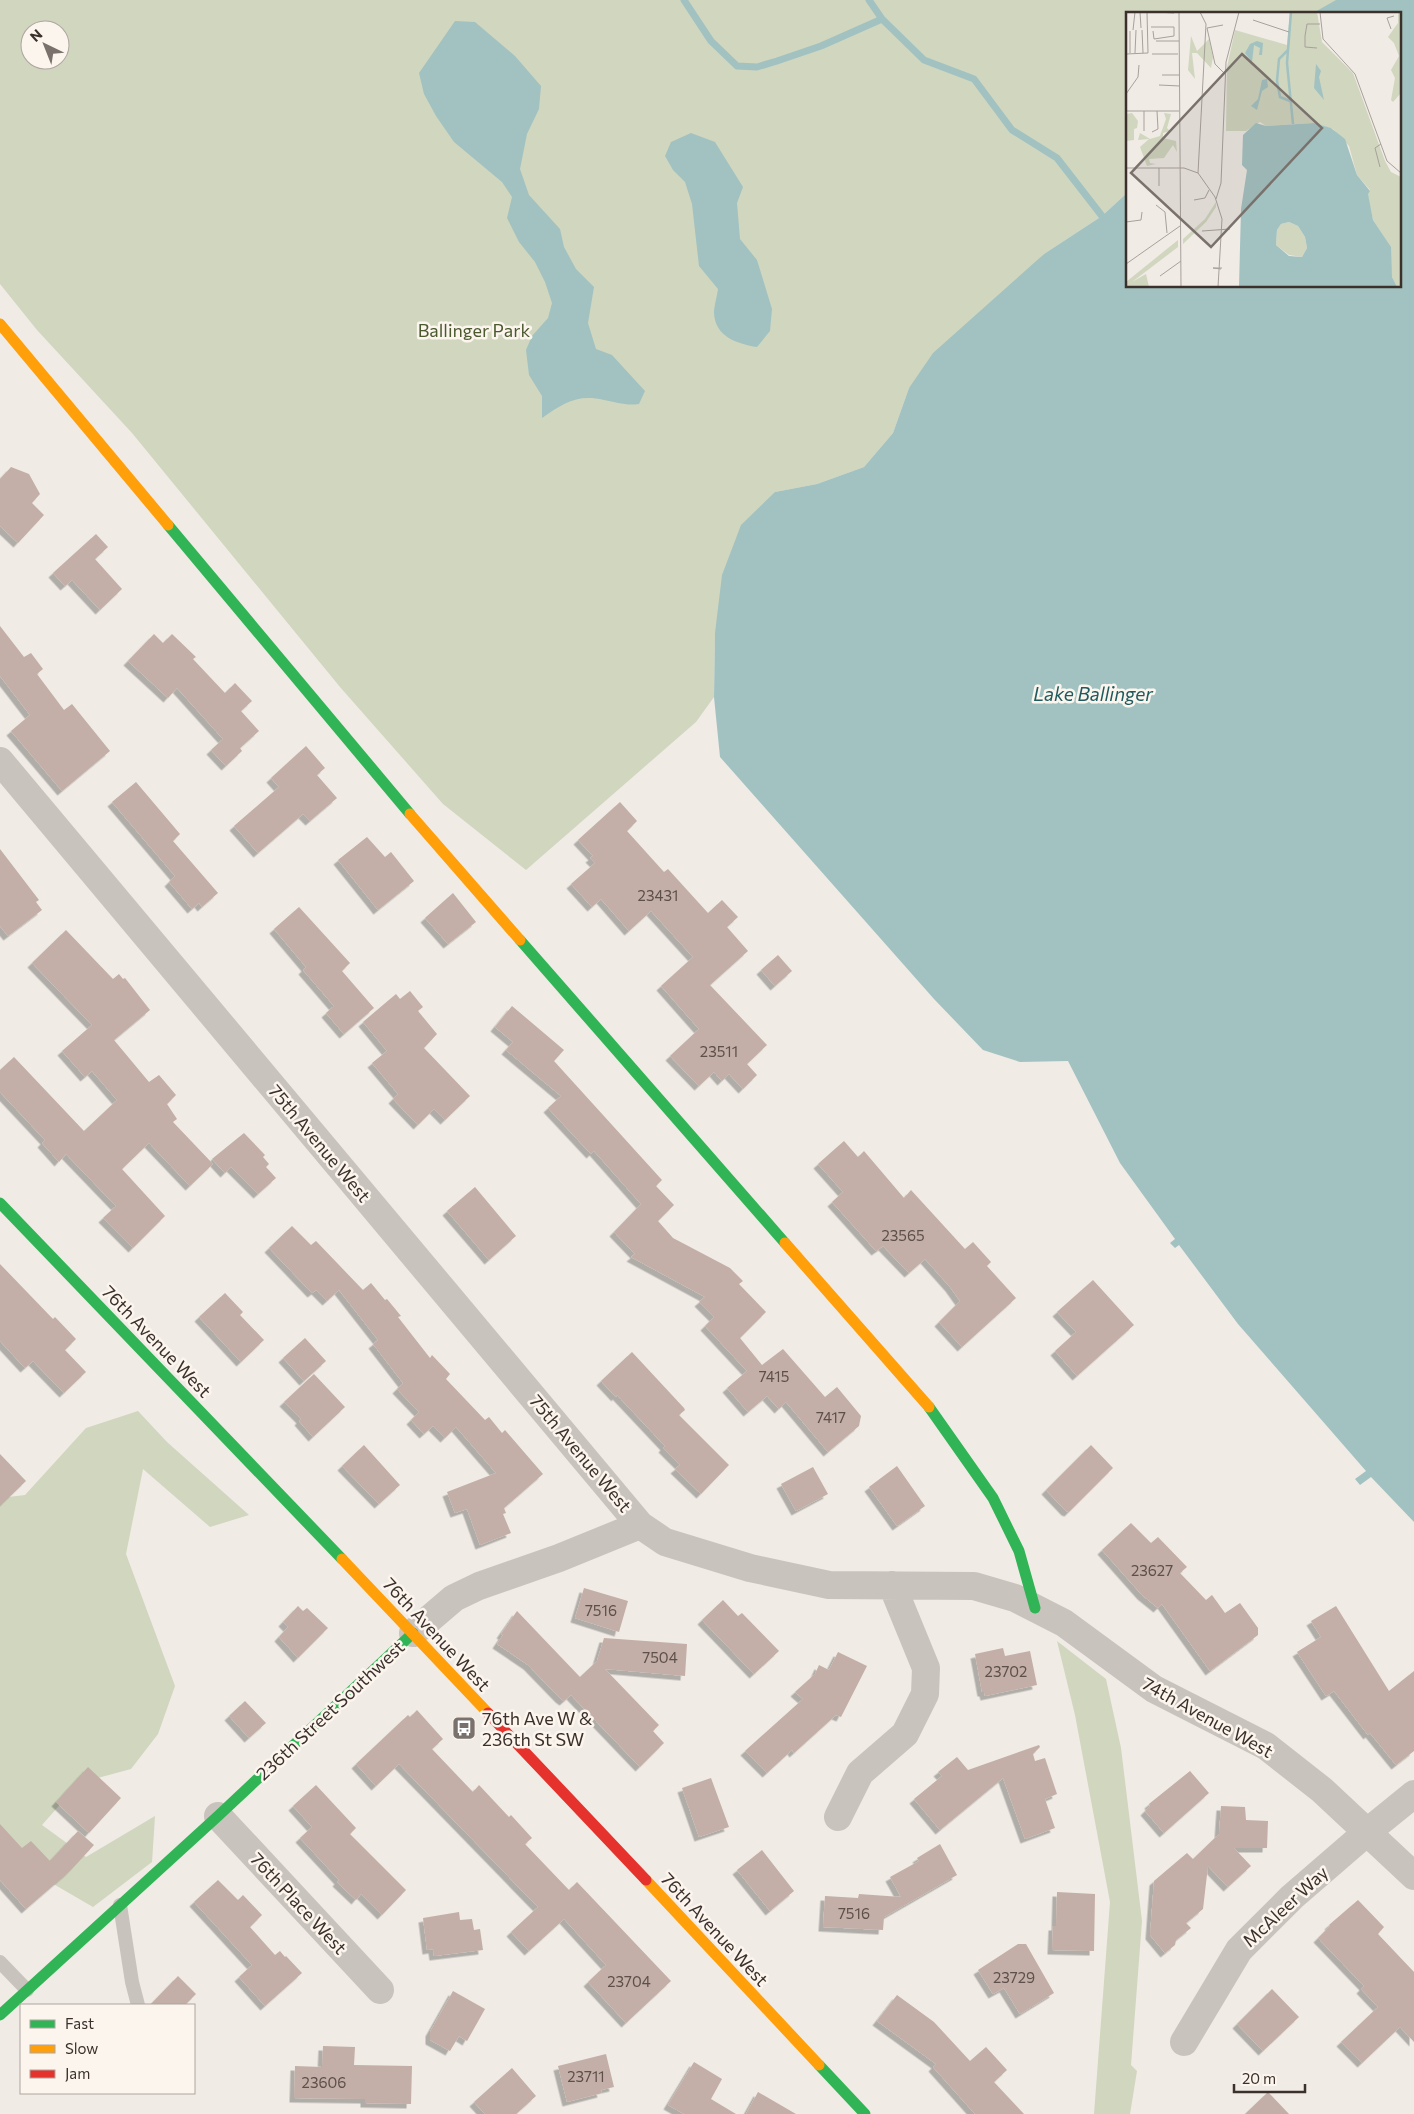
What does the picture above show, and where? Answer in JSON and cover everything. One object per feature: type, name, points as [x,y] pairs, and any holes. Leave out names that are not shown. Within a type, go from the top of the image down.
[{"type":"street","points":[[5,339],[422,828],[937,1417],[993,1498],[1019,1550],[1035,1608]]},
{"type":"street","name":"75th Avenue West","points":[[0,761],[640,1525]]},
{"type":"street","name":"76th Avenue West","points":[[0,1203],[412,1633],[865,2114]]},
{"type":"street","points":[[640,1525],[665,1542],[750,1568],[829,1585],[974,1586],[1015,1598],[1035,1608]]},
{"type":"street","name":"236th Street Southwest","points":[[0,2015],[218,1816],[412,1633],[454,1598],[479,1586],[559,1558],[640,1525]]},
{"type":"street","points":[[838,1817],[860,1774],[904,1734],[925,1694],[926,1668],[892,1585]]},
{"type":"street","name":"74th Avenue West","points":[[1035,1608],[1064,1622],[1154,1689],[1266,1746],[1322,1790],[1414,1876]]},
{"type":"street","name":"McAleer Way","points":[[1184,2042],[1238,1950],[1292,1897],[1414,1794]]},
{"type":"street","name":"76th Place West","points":[[218,1816],[380,1990]]},
{"type":"lane","points":[[120,1905],[132,1982],[138,2004]]},
{"type":"lane","points":[[0,1962],[27,1990]]},
{"type":"green space","name":"Ballinger Park","points":[[0,0],[1337,0],[1315,12],[1126,12],[1126,194],[1102,216],[1044,254],[909,388],[893,433],[864,467],[817,484],[775,492],[715,633],[714,697],[696,722],[526,870],[443,804],[340,687],[132,433],[37,330],[0,284]]},
{"type":"green space","points":[[138,1411],[167,1442],[249,1515],[210,1527],[143,1469],[126,1554],[175,1686],[158,1734],[131,1769],[79,1783],[42,1825],[86,1857],[155,1816],[152,1862],[93,1907],[50,1882],[0,1842],[0,1498],[25,1495],[86,1428]]},
{"type":"green space","points":[[1057,1641],[1106,1679],[1121,1748],[1142,1921],[1131,2065],[1137,2071],[1130,2114],[1094,2114],[1110,1902],[1075,1715]]},
{"type":"water","name":"Lake Ballinger","points":[[1336,0],[1414,0],[1414,1522],[1371,1477],[1360,1485],[1355,1479],[1366,1471],[1238,1324],[1179,1245],[1175,1248],[1170,1243],[1175,1239],[1120,1163],[1068,1061],[1020,1062],[983,1050],[934,999],[720,757],[714,697],[715,633],[722,575],[741,525],[775,492],[817,484],[864,467],[893,433],[909,388],[933,353],[1044,254],[1102,216],[1126,194],[1126,288],[1402,288],[1402,12],[1315,12]]},
{"type":"water","points":[[455,21],[475,22],[515,56],[541,86],[539,109],[527,134],[520,169],[529,195],[560,229],[564,247],[576,269],[594,287],[588,323],[596,349],[612,355],[645,391],[639,404],[625,404],[594,398],[578,399],[564,404],[542,418],[542,396],[529,375],[526,350],[532,336],[548,318],[552,303],[545,282],[535,262],[519,242],[507,218],[512,197],[502,182],[454,142],[424,94],[419,73]]},
{"type":"water","points":[[691,133],[715,142],[743,187],[737,203],[740,239],[757,260],[772,309],[770,331],[757,347],[742,344],[729,338],[718,328],[715,321],[714,310],[718,289],[699,266],[692,204],[685,182],[673,170],[665,156],[671,142]]},
{"type":"building","points":[[11,467],[29,474],[40,494],[32,503],[44,515],[18,543],[0,526],[0,479]]},
{"type":"building","points":[[96,534],[108,547],[95,559],[122,589],[100,610],[72,580],[65,586],[53,573]]},
{"type":"building","points":[[0,626],[24,657],[31,653],[43,669],[37,674],[64,710],[72,704],[110,751],[62,791],[11,731],[30,715],[0,676]]},
{"type":"building","points":[[154,634],[163,643],[172,634],[196,657],[193,659],[225,693],[235,683],[252,701],[241,711],[259,731],[240,748],[242,751],[226,766],[211,750],[223,739],[177,688],[168,698],[128,661]]},
{"type":"building","points":[[306,746],[325,768],[317,775],[337,798],[310,821],[303,814],[258,853],[234,826],[279,787],[271,778]]},
{"type":"building","points":[[136,782],[180,834],[173,841],[218,893],[202,907],[199,903],[192,909],[169,882],[175,876],[112,802]]},
{"type":"building","points":[[620,802],[637,821],[627,831],[664,872],[668,869],[708,913],[722,900],[738,917],[727,927],[748,951],[710,985],[767,1045],[747,1064],[757,1075],[743,1089],[729,1074],[722,1081],[714,1072],[699,1086],[670,1056],[699,1029],[661,986],[693,957],[651,911],[629,931],[601,899],[592,907],[571,884],[595,863],[590,858],[593,856],[578,840]]},
{"type":"building","points":[[367,837],[385,857],[391,852],[414,881],[378,910],[338,860]]},
{"type":"building","points":[[0,849],[39,900],[36,902],[42,910],[8,936],[0,926]]},
{"type":"building","points":[[453,893],[476,922],[448,944],[425,918]]},
{"type":"building","points":[[299,907],[350,963],[342,971],[374,1008],[344,1034],[326,1013],[334,1006],[303,970],[306,967],[274,929]]},
{"type":"building","points":[[66,930],[113,979],[119,974],[123,979],[125,978],[150,1010],[114,1040],[149,1082],[159,1075],[176,1095],[167,1104],[177,1119],[173,1122],[213,1164],[190,1186],[149,1143],[122,1169],[165,1216],[133,1248],[103,1218],[116,1206],[66,1154],[59,1162],[42,1143],[45,1140],[0,1092],[0,1070],[14,1057],[84,1131],[117,1100],[92,1071],[85,1077],[62,1051],[92,1025],[32,963]]},
{"type":"building","points":[[778,955],[792,971],[775,986],[761,970]]},
{"type":"building","points":[[410,991],[423,1007],[418,1011],[437,1034],[424,1048],[470,1096],[445,1120],[434,1109],[418,1125],[393,1099],[398,1094],[372,1063],[387,1051],[363,1022],[396,994],[400,999]]},
{"type":"building","points":[[512,1006],[564,1050],[554,1061],[662,1180],[656,1186],[674,1205],[658,1221],[673,1238],[730,1268],[743,1281],[739,1284],[766,1312],[740,1338],[762,1365],[783,1349],[825,1397],[837,1387],[861,1416],[859,1426],[828,1452],[786,1402],[779,1409],[767,1396],[748,1412],[727,1388],[747,1371],[705,1326],[714,1317],[699,1302],[705,1297],[631,1257],[635,1254],[614,1232],[641,1204],[594,1151],[591,1154],[548,1108],[561,1096],[506,1050],[513,1042],[495,1027]]},
{"type":"building","points":[[244,1133],[265,1155],[263,1157],[269,1164],[266,1167],[276,1178],[258,1194],[231,1167],[225,1173],[212,1159]]},
{"type":"building","points":[[844,1141],[858,1157],[864,1151],[904,1198],[911,1190],[965,1249],[973,1242],[991,1262],[987,1266],[1016,1298],[962,1347],[939,1322],[960,1301],[925,1259],[909,1273],[883,1246],[876,1251],[832,1202],[843,1192],[818,1164]]},
{"type":"building","points":[[475,1187],[516,1236],[489,1260],[447,1211]]},
{"type":"building","points":[[292,1226],[311,1245],[316,1241],[363,1290],[371,1283],[401,1316],[398,1317],[430,1358],[432,1355],[450,1374],[446,1379],[485,1420],[489,1417],[502,1433],[505,1430],[543,1474],[504,1508],[506,1513],[503,1514],[511,1533],[480,1545],[467,1509],[455,1513],[447,1492],[496,1473],[456,1427],[445,1438],[433,1426],[424,1434],[411,1420],[419,1412],[397,1389],[403,1383],[373,1344],[378,1340],[339,1290],[327,1301],[316,1290],[312,1293],[269,1248]]},
{"type":"building","points":[[0,1264],[53,1319],[55,1317],[76,1339],[65,1350],[86,1372],[64,1393],[33,1361],[25,1368],[0,1341]]},
{"type":"building","points":[[1093,1280],[1134,1325],[1077,1376],[1055,1351],[1076,1332],[1057,1312]]},
{"type":"building","points":[[225,1293],[243,1312],[240,1315],[264,1340],[241,1362],[199,1317]]},
{"type":"building","points":[[305,1338],[326,1361],[304,1381],[283,1358]]},
{"type":"building","points":[[632,1352],[684,1408],[685,1410],[679,1415],[729,1465],[701,1494],[675,1469],[680,1465],[663,1448],[665,1446],[617,1395],[616,1397],[601,1381]]},
{"type":"building","points":[[314,1374],[345,1407],[313,1437],[299,1421],[301,1419],[284,1402]]},
{"type":"building","points":[[364,1445],[400,1485],[379,1504],[342,1466]]},
{"type":"building","points":[[1091,1445],[1113,1468],[1069,1512],[1066,1511],[1046,1490]]},
{"type":"building","points":[[0,1454],[26,1481],[0,1506]]},
{"type":"building","points":[[897,1466],[925,1506],[897,1526],[869,1487]]},
{"type":"building","points":[[813,1467],[828,1494],[796,1511],[781,1484]]},
{"type":"building","points":[[1131,1523],[1151,1543],[1158,1537],[1187,1567],[1180,1573],[1206,1600],[1212,1595],[1225,1613],[1240,1603],[1258,1628],[1258,1635],[1210,1671],[1162,1604],[1158,1608],[1142,1595],[1102,1550]]},
{"type":"building","points":[[584,1588],[628,1601],[619,1632],[575,1618]]},
{"type":"building","points":[[723,1600],[738,1616],[742,1613],[779,1651],[754,1674],[702,1620]]},
{"type":"building","points":[[298,1606],[303,1611],[307,1608],[328,1628],[298,1658],[279,1637],[288,1627],[283,1622]]},
{"type":"building","points":[[1336,1606],[1389,1691],[1414,1671],[1414,1751],[1396,1765],[1370,1733],[1368,1735],[1334,1691],[1326,1696],[1297,1652],[1321,1637],[1311,1621]]},
{"type":"building","points":[[517,1611],[580,1677],[597,1661],[604,1638],[687,1644],[685,1676],[605,1669],[659,1725],[653,1731],[664,1743],[640,1767],[571,1695],[564,1701],[528,1665],[497,1644],[503,1635],[501,1634]]},
{"type":"building","points":[[1003,1648],[1005,1656],[1030,1651],[1037,1685],[985,1696],[984,1692],[982,1692],[975,1654]]},
{"type":"building","points":[[838,1652],[867,1666],[841,1717],[836,1715],[794,1753],[792,1750],[767,1773],[745,1751],[803,1699],[795,1692],[815,1674],[819,1665],[829,1670]]},
{"type":"building","points":[[245,1701],[266,1723],[249,1738],[229,1716]]},
{"type":"building","points":[[417,1710],[443,1739],[432,1749],[473,1792],[479,1785],[509,1817],[511,1815],[532,1838],[525,1844],[569,1890],[577,1882],[671,1981],[626,2023],[588,1982],[606,1965],[564,1919],[529,1951],[511,1932],[538,1907],[399,1764],[376,1786],[356,1764],[408,1715],[410,1717]]},
{"type":"building","points":[[1039,1745],[1040,1747],[1033,1754],[1035,1761],[1045,1758],[1057,1794],[1045,1799],[1055,1828],[1025,1839],[1003,1778],[940,1830],[914,1799],[942,1776],[938,1772],[957,1757],[968,1770]]},
{"type":"building","points":[[88,1767],[121,1798],[89,1833],[56,1802]]},
{"type":"building","points":[[1190,1771],[1209,1793],[1164,1833],[1145,1811],[1150,1806],[1149,1804]]},
{"type":"building","points":[[711,1778],[729,1827],[699,1837],[682,1788]]},
{"type":"building","points":[[316,1785],[356,1828],[350,1834],[406,1890],[382,1915],[361,1894],[356,1900],[337,1882],[339,1880],[300,1838],[312,1827],[293,1806]]},
{"type":"building","points":[[1221,1806],[1245,1807],[1246,1820],[1268,1821],[1267,1848],[1234,1848],[1251,1866],[1228,1887],[1208,1866],[1203,1909],[1186,1923],[1191,1928],[1176,1940],[1175,1945],[1165,1953],[1150,1935],[1154,1881],[1187,1853],[1193,1859],[1219,1834]]},
{"type":"building","points":[[0,1824],[22,1848],[31,1841],[50,1861],[78,1831],[94,1845],[70,1871],[26,1909],[0,1880]]},
{"type":"building","points":[[940,1844],[957,1875],[884,1917],[883,1930],[823,1927],[825,1896],[858,1898],[859,1894],[901,1897],[890,1877],[919,1861],[917,1858]]},
{"type":"building","points":[[762,1850],[794,1891],[770,1911],[737,1870]]},
{"type":"building","points":[[218,1880],[238,1900],[243,1895],[262,1915],[250,1927],[275,1955],[280,1951],[302,1973],[265,2006],[239,1977],[252,1965],[194,1902]]},
{"type":"building","points":[[1057,1892],[1095,1894],[1094,1951],[1052,1950],[1053,1926],[1056,1926]]},
{"type":"building","points":[[1358,1900],[1384,1927],[1378,1934],[1414,1972],[1414,2042],[1400,2027],[1362,2063],[1341,2042],[1378,2007],[1361,1989],[1364,1986],[1318,1938],[1329,1925]]},
{"type":"building","points":[[459,1912],[460,1920],[472,1919],[474,1930],[480,1929],[483,1950],[434,1956],[433,1949],[427,1950],[423,1918]]},
{"type":"building","points":[[1018,1944],[1026,1944],[1054,1993],[1020,2014],[1004,1988],[993,1994],[978,1970]]},
{"type":"building","points":[[178,1976],[196,1994],[186,2004],[151,2004]]},
{"type":"building","points":[[1272,1989],[1299,2017],[1263,2051],[1237,2024]]},
{"type":"building","points":[[453,1991],[485,2009],[467,2041],[459,2036],[450,2051],[430,2040],[430,2032]]},
{"type":"building","points":[[897,1995],[934,2022],[970,2061],[986,2047],[1007,2070],[994,2082],[1024,2114],[975,2114],[933,2067],[936,2064],[877,2021]]},
{"type":"building","points":[[323,2046],[355,2047],[354,2065],[412,2066],[411,2104],[365,2103],[365,2099],[294,2098],[295,2066],[322,2067]]},
{"type":"building","points":[[606,2054],[614,2087],[601,2090],[602,2093],[567,2102],[558,2066]]},
{"type":"building","points":[[694,2062],[722,2079],[711,2099],[736,2114],[684,2114],[668,2105]]},
{"type":"building","points":[[512,2068],[536,2096],[516,2114],[485,2114],[474,2102]]},
{"type":"building","points":[[758,2092],[796,2114],[746,2114]]},
{"type":"building","points":[[1268,2092],[1289,2114],[1245,2114]]},
{"type":"waterway","points":[[684,0],[711,41],[737,66],[757,67],[777,61],[821,46],[882,19]]},
{"type":"waterway","points":[[869,0],[882,19],[924,60],[974,79],[1012,130],[1057,158],[1102,216]]},
{"type":"traffic: fast","points":[[168,525],[410,814]]},
{"type":"traffic: fast","points":[[520,940],[785,1243]]},
{"type":"traffic: fast","points":[[0,1203],[342,1559]]},
{"type":"traffic: fast","points":[[929,1407],[993,1498],[1019,1551],[1035,1608]]},
{"type":"traffic: fast","points":[[0,2015],[218,1816],[413,1633]]},
{"type":"traffic: fast","points":[[819,2065],[865,2114]]},
{"type":"traffic: slow","points":[[0,324],[168,525]]},
{"type":"traffic: slow","points":[[410,814],[520,940]]},
{"type":"traffic: slow","points":[[785,1243],[929,1407]]},
{"type":"traffic: slow","points":[[342,1559],[488,1713]]},
{"type":"traffic: slow","points":[[646,1880],[819,2065]]},
{"type":"traffic: jam","points":[[488,1713],[646,1880]]},
{"type":"place","name":"76th Ave W & 236th St SW","points":[[464,1728]]}]
